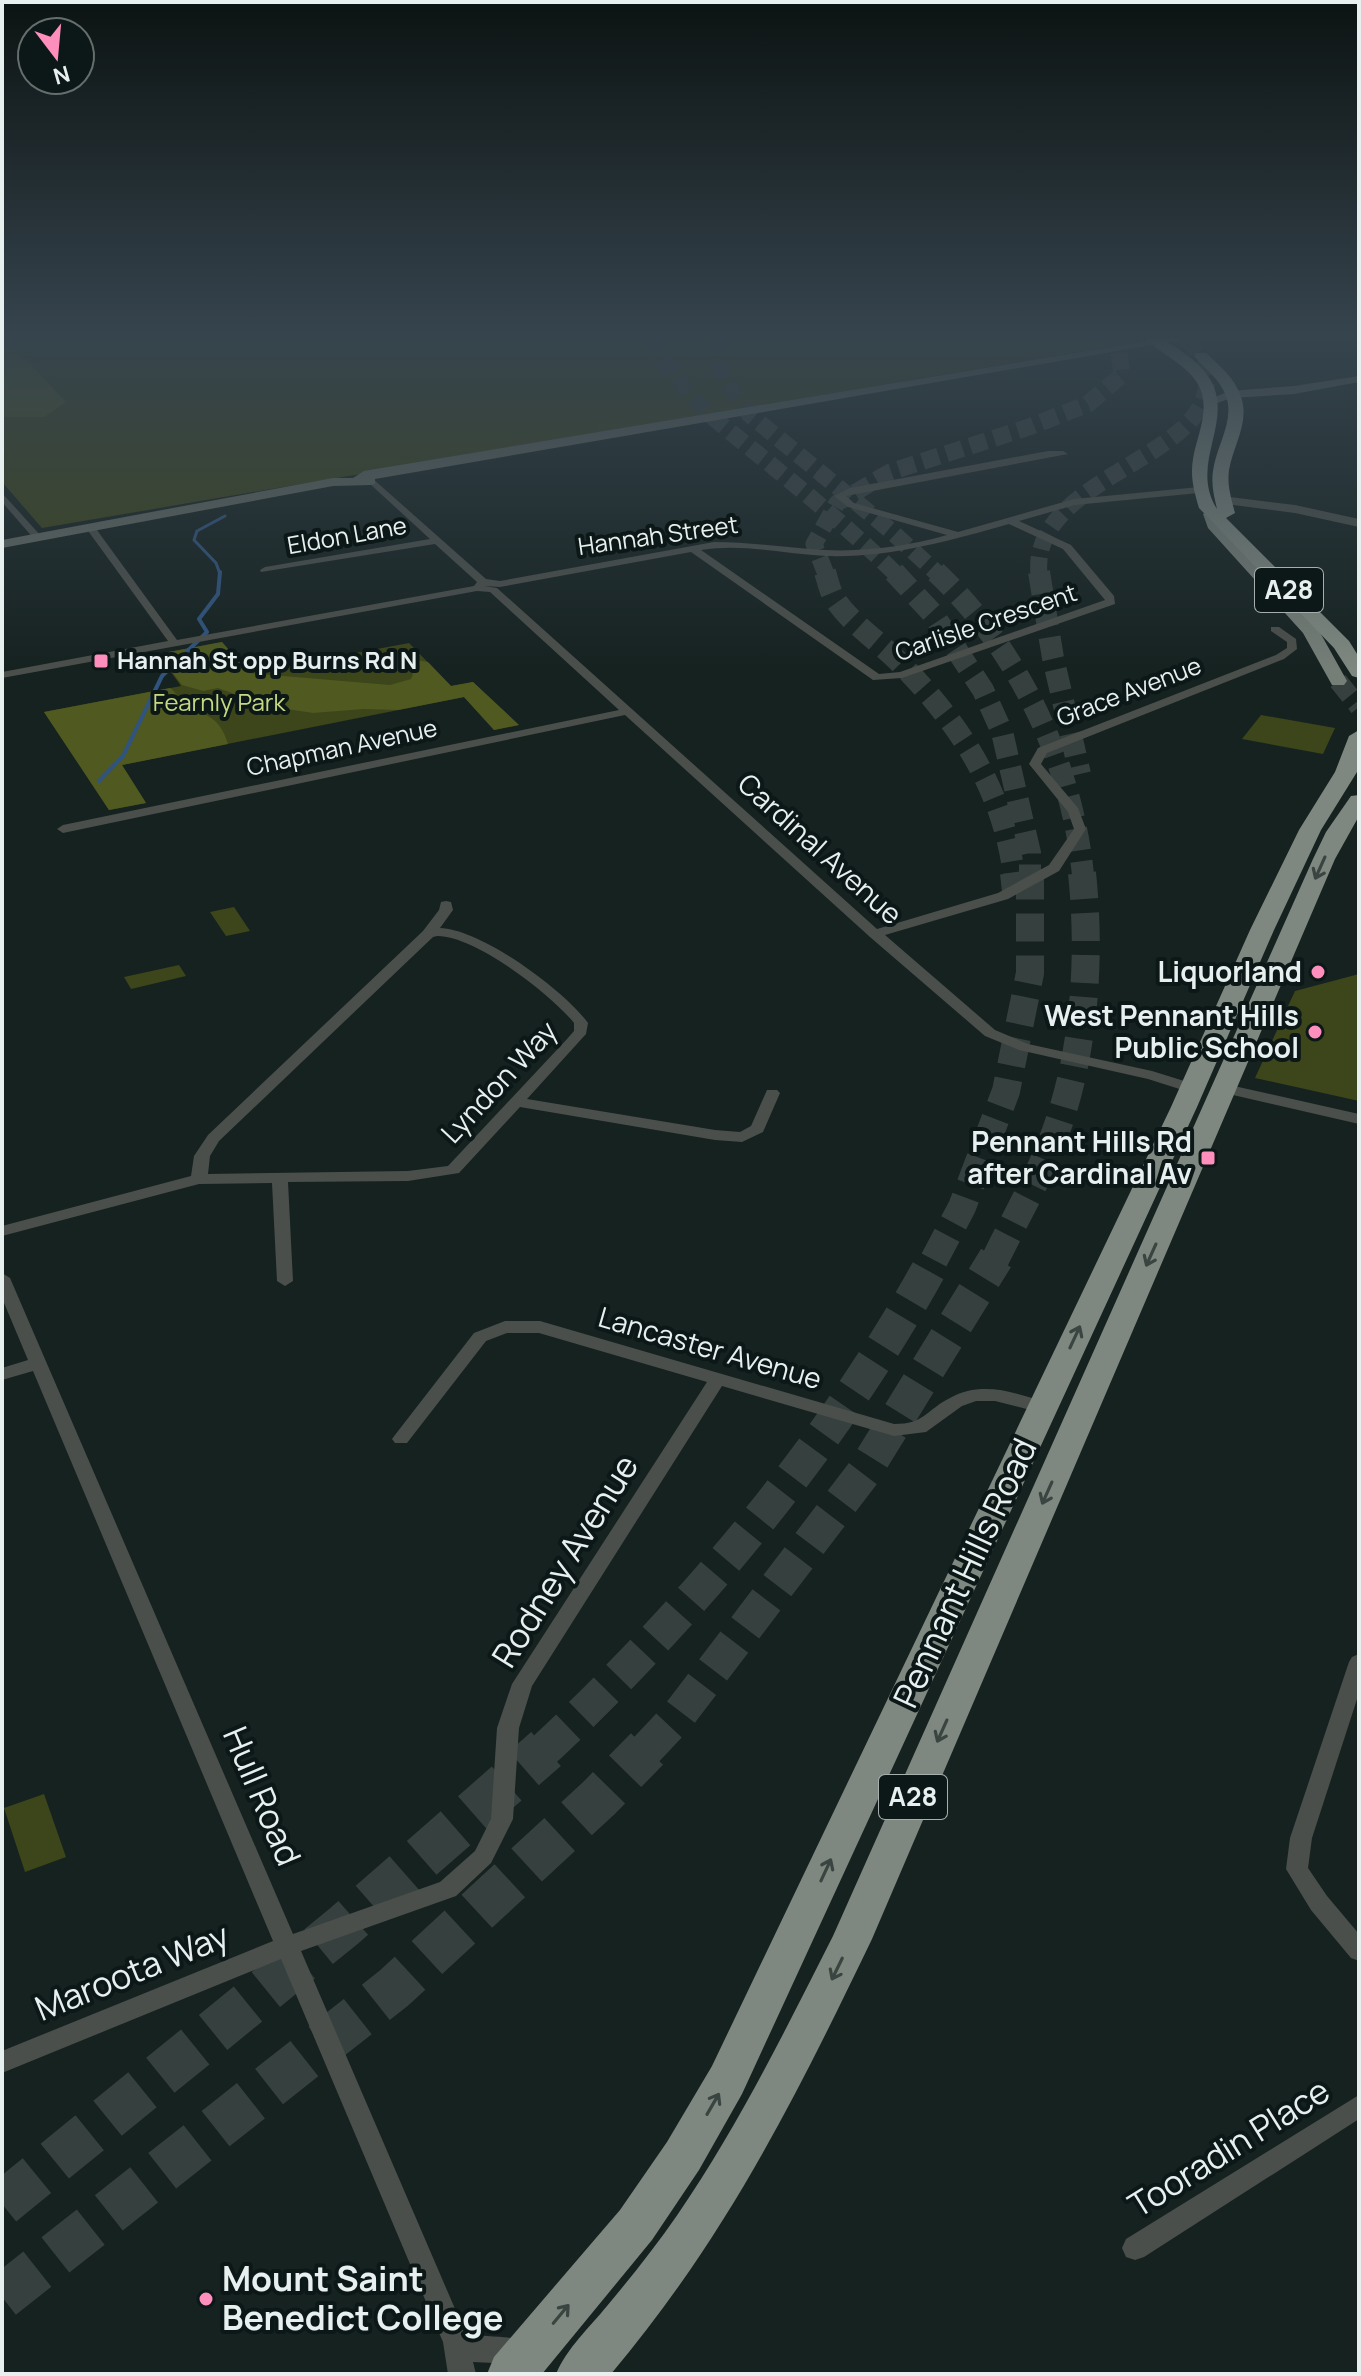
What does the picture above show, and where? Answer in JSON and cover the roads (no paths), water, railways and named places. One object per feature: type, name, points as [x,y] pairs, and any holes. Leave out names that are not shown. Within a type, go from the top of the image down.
[{"type":"highway","points":[[1199,490],[1205,448]]},
{"type":"highway","points":[[1216,507],[1218,478],[1227,448]]},
{"type":"highway","name":"A28","points":[[1199,490],[1342,645],[1359,672]]},
{"type":"highway","name":"A28","points":[[1216,507],[1359,644]]},
{"type":"highway","name":"Pennant Hills Road","points":[[580,2374],[635,2310],[707,2209],[790,2065],[852,1939],[1208,1086],[1296,858],[1352,766],[1359,736]]},
{"type":"highway","name":"Pennant Hills Road","points":[[521,2362],[636,2225],[683,2156],[727,2080],[1042,1407],[1337,832],[1359,801]]},
{"type":"main road","points":[[2,544],[547,448]]},
{"type":"main road","points":[[1216,507],[1214,525],[1307,626],[1338,681]]},
{"type":"street","points":[[957,535],[851,505],[839,496],[850,491],[1063,454]]},
{"type":"street","name":"Cardinal Avenue","points":[[369,479],[875,934],[990,1033],[1024,1047],[1359,1119]]},
{"type":"street","name":"Hannah Street","points":[[2,675],[693,549],[750,545],[827,553],[913,546],[1082,501],[1199,490]]},
{"type":"street","points":[[2,496],[38,538]]},
{"type":"street","points":[[1216,507],[1295,509],[1359,523]]},
{"type":"street","name":"Carlisle Crescent","points":[[693,549],[884,681],[1111,602],[1067,547],[1009,520]]},
{"type":"street","points":[[91,528],[175,644]]},
{"type":"street","name":"Eldon Lane","points":[[265,570],[436,541]]},
{"type":"street","name":"Grace Avenue","points":[[875,934],[1003,896],[1054,868],[1080,829],[1074,811],[1035,764],[1042,751],[1280,657],[1292,649],[1292,641],[1275,629]]},
{"type":"street","name":"Chapman Avenue","points":[[63,829],[629,711]]},
{"type":"street","points":[[199,1179],[202,1156],[213,1138],[428,934],[446,908],[459,935]]},
{"type":"street","name":"Lyndon Way","points":[[2,1231],[199,1179],[408,1176],[453,1170],[576,1038],[581,1031],[581,1023],[558,1000],[476,942],[440,931],[428,934]]},
{"type":"street","points":[[518,1102],[742,1137],[758,1129],[772,1093]]},
{"type":"street","points":[[280,1177],[285,1281]]},
{"type":"street","name":"Hull Road","points":[[2,1278],[456,2342],[462,2374]]},
{"type":"street","name":"Lancaster Avenue","points":[[401,1439],[480,1337],[505,1327],[540,1327],[894,1430],[928,1426],[954,1404],[977,1395],[994,1394],[1042,1407]]},
{"type":"street","points":[[2,1374],[39,1363]]},
{"type":"street","name":"Rodney Avenue","points":[[287,1946],[448,1889],[483,1857],[502,1819],[508,1728],[522,1684],[718,1379]]},
{"type":"street","points":[[1359,1662],[1301,1838],[1297,1869],[1319,1903],[1359,1951]]},
{"type":"street","name":"Maroota Way","points":[[2,2062],[287,1946]]},
{"type":"street","name":"Tooradin Place","points":[[1135,2248],[1359,2106]]},
{"type":"street","points":[[456,2342],[521,2362]]},
{"type":"waterway","points":[[220,574],[216,563],[194,540],[197,531],[225,516]]},
{"type":"waterway","points":[[99,781],[123,756],[162,676],[207,632],[199,619],[218,594],[220,574]]},
{"type":"tunnel","points":[[750,448],[831,514]]},
{"type":"tunnel","points":[[790,448],[849,496]]},
{"type":"tunnel","points":[[849,496],[890,472],[965,448]]},
{"type":"tunnel","points":[[1039,573],[1044,540],[1064,512],[1093,488],[1157,448]]},
{"type":"tunnel","points":[[831,514],[837,503],[849,496]]},
{"type":"tunnel","points":[[849,496],[937,573]]},
{"type":"tunnel","points":[[826,574],[814,544],[831,514]]},
{"type":"tunnel","points":[[831,514],[895,573]]},
{"type":"tunnel","points":[[825,572],[832,594],[842,609],[919,683],[958,732],[1000,813],[1014,875]]},
{"type":"tunnel","points":[[895,573],[933,614],[983,690],[1002,732],[1030,853],[1030,973],[1006,1091],[962,1207],[934,1260]]},
{"type":"tunnel","points":[[937,573],[992,636],[1036,711],[1054,750],[1067,791],[1083,875]]},
{"type":"tunnel","points":[[1039,573],[1053,658],[1080,774]]},
{"type":"tunnel","points":[[1338,681],[1359,707]]},
{"type":"tunnel","points":[[1014,873],[1016,891]]},
{"type":"tunnel","points":[[996,1258],[1044,1161],[1068,1093],[1076,1057],[1085,983],[1082,873]]},
{"type":"tunnel","points":[[543,1751],[654,1640],[759,1520],[854,1391],[935,1258]]},
{"type":"tunnel","points":[[645,1751],[678,1716],[864,1472],[996,1258]]},
{"type":"tunnel","points":[[2,2204],[344,1926],[546,1749]]},
{"type":"tunnel","points":[[2,2297],[394,1988],[599,1798],[647,1749]]},
{"type":"place","name":"Hannah St opp Burns Rd N","points":[[101,661]]},
{"type":"place","name":"Liquorland","points":[[1318,972]]},
{"type":"place","name":"West Pennant Hills Public School","points":[[1315,1032]]},
{"type":"place","name":"Pennant Hills Rd after Cardinal Av","points":[[1208,1158]]},
{"type":"place","name":"Mount Saint Benedict College","points":[[206,2299]]},
{"type":"park label","name":"Fearnly Park","points":[[219,703]]}]
